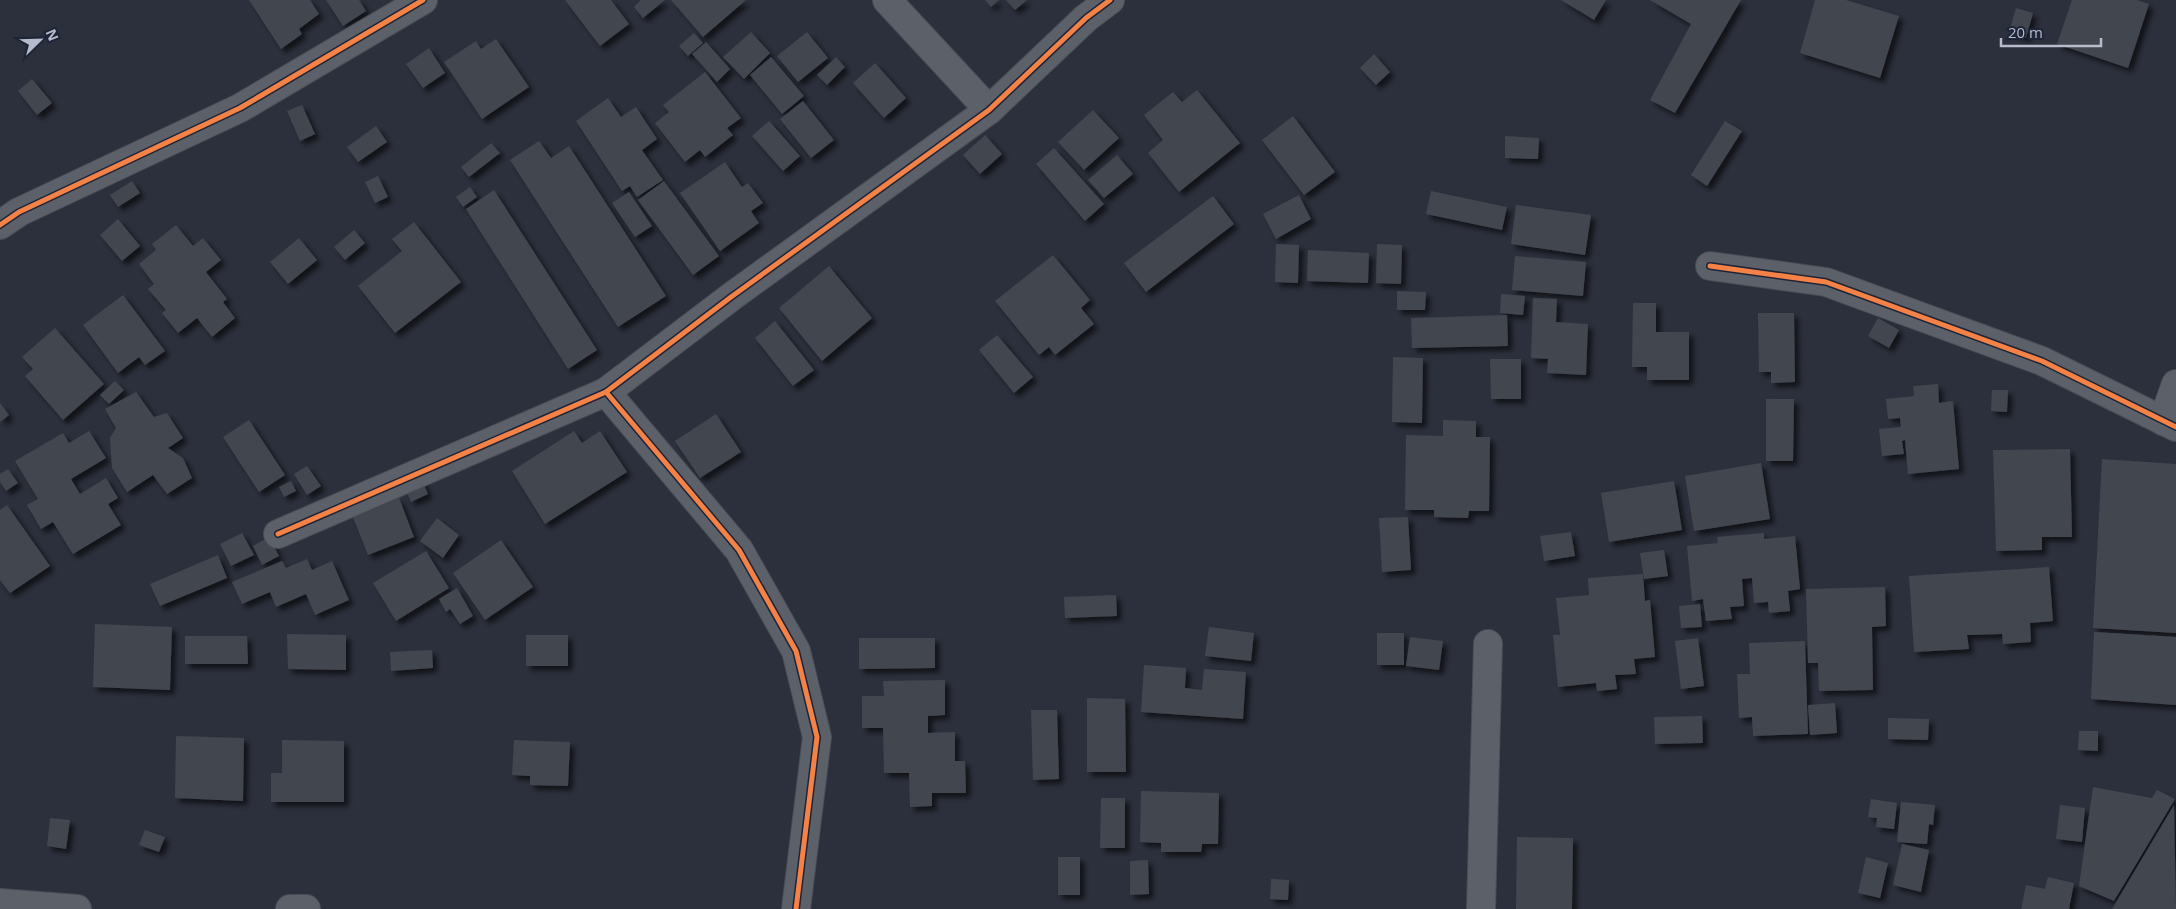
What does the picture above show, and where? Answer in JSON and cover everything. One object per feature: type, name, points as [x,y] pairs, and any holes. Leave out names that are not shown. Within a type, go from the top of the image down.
[{"type":"street","points":[[0,225],[19,212],[240,108],[423,0]]},
{"type":"street","points":[[886,0],[989,110]]},
{"type":"street","points":[[278,534],[606,392],[731,297],[989,110],[1086,18],[1110,0]]},
{"type":"street","points":[[1710,266],[1826,282],[2042,361],[2169,424],[2176,384]]},
{"type":"street","points":[[606,392],[739,550],[796,651],[817,737],[796,909]]},
{"type":"street","points":[[1481,909],[1488,644]]},
{"type":"street","points":[[0,903],[77,909]]},
{"type":"street","points":[[290,909],[306,909]]},
{"type":"building","points":[[249,0],[310,0],[319,14],[299,29],[302,34],[281,49]]},
{"type":"building","points":[[326,0],[359,0],[366,11],[343,26]]},
{"type":"building","points":[[565,0],[611,0],[629,24],[600,46]]},
{"type":"building","points":[[641,0],[665,0],[643,18],[634,7]]},
{"type":"building","points":[[671,0],[746,0],[703,37]]},
{"type":"building","points":[[985,0],[999,0],[991,7]]},
{"type":"building","points":[[1006,0],[1027,0],[1015,10]]},
{"type":"building","points":[[1561,0],[1606,0],[1594,20]]},
{"type":"building","points":[[1650,0],[1741,0],[1675,113],[1650,100],[1691,24]]},
{"type":"building","points":[[1815,0],[1846,0],[1899,16],[1880,78],[1800,53]]},
{"type":"building","points":[[2072,0],[2137,0],[2149,4],[2128,68],[2057,44]]},
{"type":"building","points":[[2016,8],[2033,13],[2026,38],[2009,32]]},
{"type":"building","points":[[751,32],[770,53],[744,79],[723,57]]},
{"type":"building","points":[[807,32],[828,58],[798,82],[777,56]]},
{"type":"building","points":[[694,33],[703,43],[688,56],[679,46]]},
{"type":"building","points":[[496,39],[529,87],[482,119],[444,62],[476,41],[481,49]]},
{"type":"building","points":[[706,42],[730,69],[717,82],[692,54]]},
{"type":"building","points":[[429,48],[445,73],[423,88],[406,64]]},
{"type":"building","points":[[1374,54],[1390,72],[1376,85],[1360,68]]},
{"type":"building","points":[[771,57],[804,96],[782,114],[750,75]]},
{"type":"building","points":[[836,57],[845,67],[827,85],[817,75]]},
{"type":"building","points":[[875,63],[906,98],[884,118],[853,83]]},
{"type":"building","points":[[705,72],[741,118],[727,128],[733,135],[705,157],[700,150],[685,162],[655,123],[669,112],[663,105]]},
{"type":"building","points":[[32,79],[52,103],[37,115],[18,91]]},
{"type":"building","points":[[1197,90],[1240,143],[1179,192],[1148,153],[1163,140],[1144,115],[1173,92],[1182,102]]},
{"type":"building","points":[[608,98],[621,117],[636,107],[657,139],[642,150],[663,180],[637,197],[630,186],[622,191],[576,121]]},
{"type":"building","points":[[803,101],[834,140],[811,158],[780,119]]},
{"type":"building","points":[[302,105],[315,134],[300,141],[287,111]]},
{"type":"building","points":[[1093,110],[1119,138],[1084,170],[1058,142]]},
{"type":"building","points":[[1293,116],[1335,172],[1304,195],[1262,140]]},
{"type":"building","points":[[769,121],[800,156],[783,171],[752,136]]},
{"type":"building","points":[[1725,121],[1742,131],[1707,186],[1691,175]]},
{"type":"building","points":[[376,126],[387,142],[358,162],[347,147]]},
{"type":"building","points":[[985,135],[1002,154],[980,174],[963,155]]},
{"type":"building","points":[[1505,136],[1539,138],[1538,159],[1505,158]]},
{"type":"building","points":[[539,141],[551,158],[569,146],[666,296],[618,327],[510,160]]},
{"type":"building","points":[[491,143],[500,153],[469,177],[461,167]]},
{"type":"building","points":[[1054,148],[1104,204],[1085,221],[1036,164]]},
{"type":"building","points":[[1117,155],[1133,174],[1104,198],[1088,180]]},
{"type":"building","points":[[725,162],[742,187],[748,183],[763,203],[751,211],[759,223],[720,251],[680,193]]},
{"type":"building","points":[[378,176],[388,197],[375,203],[365,182]]},
{"type":"building","points":[[132,181],[140,193],[118,207],[110,195]]},
{"type":"building","points":[[664,181],[719,256],[693,275],[638,200]]},
{"type":"building","points":[[470,187],[477,197],[463,207],[456,197]]},
{"type":"building","points":[[494,190],[597,350],[568,369],[466,209]]},
{"type":"building","points":[[1431,191],[1507,207],[1502,230],[1426,214]]},
{"type":"building","points":[[629,192],[652,226],[635,237],[612,203]]},
{"type":"building","points":[[1299,195],[1311,219],[1276,239],[1263,214]]},
{"type":"building","points":[[1213,196],[1234,224],[1146,292],[1124,263]]},
{"type":"building","points":[[1516,205],[1591,215],[1585,255],[1511,244]]},
{"type":"building","points":[[118,219],[140,246],[122,261],[100,235]]},
{"type":"building","points":[[414,222],[461,282],[395,333],[358,286],[402,251],[392,239]]},
{"type":"building","points":[[176,225],[193,246],[203,238],[221,260],[206,272],[227,299],[223,302],[235,318],[212,337],[197,318],[178,333],[162,313],[166,310],[148,289],[154,284],[139,264],[156,250],[152,244]]},
{"type":"building","points":[[354,230],[365,243],[345,260],[334,247]]},
{"type":"building","points":[[299,238],[317,260],[288,284],[270,262]]},
{"type":"building","points":[[1276,244],[1299,245],[1298,283],[1275,282]]},
{"type":"building","points":[[1377,244],[1402,245],[1401,284],[1376,283]]},
{"type":"building","points":[[1308,250],[1369,253],[1368,283],[1307,281]]},
{"type":"building","points":[[1053,255],[1090,300],[1081,308],[1094,324],[1055,355],[1049,347],[1039,355],[995,301]]},
{"type":"building","points":[[1515,256],[1586,262],[1583,296],[1512,290]]},
{"type":"building","points":[[829,266],[872,318],[822,361],[779,308]]},
{"type":"building","points":[[1397,291],[1426,292],[1425,310],[1397,310]]},
{"type":"building","points":[[1501,294],[1525,296],[1523,315],[1500,313]]},
{"type":"building","points":[[123,295],[165,351],[145,365],[139,357],[118,373],[83,325]]},
{"type":"building","points":[[1533,298],[1557,299],[1556,322],[1588,324],[1586,375],[1547,373],[1548,359],[1531,358]]},
{"type":"building","points":[[1633,303],[1656,303],[1656,332],[1689,332],[1689,380],[1647,380],[1647,367],[1632,367]]},
{"type":"building","points":[[1758,313],[1794,313],[1795,382],[1771,383],[1771,372],[1759,372]]},
{"type":"building","points":[[1507,315],[1508,346],[1412,348],[1411,318]]},
{"type":"building","points":[[1878,318],[1899,330],[1889,348],[1868,336]]},
{"type":"building","points":[[775,321],[814,370],[793,386],[755,338]]},
{"type":"building","points":[[55,328],[104,384],[63,420],[25,376],[33,369],[22,357]]},
{"type":"building","points":[[997,335],[1033,377],[1014,393],[979,350]]},
{"type":"building","points":[[1393,357],[1423,358],[1422,423],[1392,422]]},
{"type":"building","points":[[1490,359],[1521,359],[1521,399],[1491,399]]},
{"type":"building","points":[[115,381],[124,390],[109,404],[100,395]]},
{"type":"building","points":[[1938,384],[1939,403],[1953,401],[1959,469],[1908,474],[1905,440],[1902,441],[1904,454],[1882,456],[1879,429],[1901,427],[1900,418],[1888,419],[1886,399],[1914,396],[1913,386]]},
{"type":"building","points":[[1992,390],[2008,390],[2007,412],[1991,411]]},
{"type":"building","points":[[136,392],[154,417],[167,413],[183,438],[168,448],[183,458],[192,478],[167,494],[153,475],[127,492],[112,468],[110,438],[116,428],[105,409]]},
{"type":"building","points":[[1766,399],[1794,399],[1793,461],[1766,461]]},
{"type":"building","points":[[0,403],[9,415],[0,422]]},
{"type":"building","points":[[716,414],[741,452],[700,478],[675,441]]},
{"type":"building","points":[[249,420],[285,475],[259,492],[223,437]]},
{"type":"building","points":[[1443,420],[1476,421],[1476,437],[1490,437],[1489,511],[1469,511],[1468,518],[1434,517],[1434,510],[1405,510],[1406,435],[1443,436]]},
{"type":"building","points":[[89,431],[106,458],[71,479],[80,494],[106,478],[118,498],[108,504],[121,525],[73,554],[53,522],[41,529],[27,505],[38,499],[15,461],[63,433],[69,443]]},
{"type":"building","points":[[574,431],[582,443],[600,431],[627,472],[545,524],[512,471]]},
{"type":"building","points":[[2070,449],[2072,537],[2042,537],[2042,550],[1996,551],[1993,450]]},
{"type":"building","points":[[2102,459],[2176,464],[2176,633],[2093,628]]},
{"type":"building","points":[[1761,463],[1770,519],[1694,531],[1685,476]]},
{"type":"building","points":[[307,466],[321,486],[307,495],[294,474]]},
{"type":"building","points":[[8,469],[18,483],[6,491],[0,482],[0,474]]},
{"type":"building","points":[[421,478],[428,494],[411,502],[404,485]]},
{"type":"building","points":[[291,481],[296,491],[284,497],[279,487]]},
{"type":"building","points":[[1674,481],[1682,530],[1609,542],[1601,493]]},
{"type":"building","points":[[399,498],[414,537],[368,555],[353,517]]},
{"type":"building","points":[[7,505],[50,566],[10,593],[0,580],[0,510]]},
{"type":"building","points":[[1408,517],[1411,570],[1382,572],[1379,518]]},
{"type":"building","points":[[437,518],[459,535],[443,558],[420,541]]},
{"type":"building","points":[[1571,532],[1575,556],[1544,561],[1540,536]]},
{"type":"building","points":[[242,533],[254,555],[231,566],[220,544]]},
{"type":"building","points":[[1764,533],[1764,539],[1795,536],[1800,589],[1788,591],[1790,611],[1769,613],[1768,602],[1754,603],[1752,578],[1742,579],[1744,606],[1730,607],[1732,619],[1706,621],[1703,599],[1692,601],[1687,546],[1718,543],[1717,537]]},
{"type":"building","points":[[269,537],[279,556],[262,565],[253,546]]},
{"type":"building","points":[[501,540],[533,587],[485,620],[453,573]]},
{"type":"building","points":[[1664,550],[1668,576],[1644,579],[1640,553]]},
{"type":"building","points":[[426,551],[449,588],[396,621],[373,583]]},
{"type":"building","points":[[218,555],[227,578],[160,606],[150,584]]},
{"type":"building","points":[[307,559],[312,570],[332,561],[349,600],[315,615],[306,594],[276,607],[270,592],[242,604],[232,582],[282,561],[286,568]]},
{"type":"building","points":[[2049,567],[2053,621],[2030,623],[2031,642],[2003,644],[2002,634],[1967,635],[1969,649],[1914,652],[1909,576]]},
{"type":"building","points":[[1643,574],[1645,601],[1650,600],[1655,657],[1634,659],[1636,674],[1615,675],[1617,689],[1597,691],[1596,683],[1558,687],[1553,635],[1560,635],[1556,598],[1589,595],[1588,578]]},
{"type":"building","points":[[1885,587],[1886,626],[1872,627],[1873,690],[1819,691],[1818,663],[1808,663],[1806,589]]},
{"type":"building","points":[[457,588],[473,616],[460,624],[450,609],[446,612],[439,599]]},
{"type":"building","points":[[1116,595],[1117,616],[1065,618],[1064,597]]},
{"type":"building","points":[[1700,604],[1702,627],[1681,628],[1679,606]]},
{"type":"building","points":[[95,624],[172,627],[170,690],[93,687]]},
{"type":"building","points":[[1209,627],[1254,633],[1251,661],[1205,656]]},
{"type":"building","points":[[2094,632],[2176,637],[2176,705],[2091,699]]},
{"type":"building","points":[[1377,633],[1404,633],[1404,665],[1377,665]]},
{"type":"building","points":[[287,634],[346,635],[346,670],[288,669]]},
{"type":"building","points":[[526,635],[568,635],[568,666],[526,666]]},
{"type":"building","points":[[185,636],[247,636],[248,664],[185,664]]},
{"type":"building","points":[[1410,637],[1443,641],[1439,670],[1406,666]]},
{"type":"building","points":[[859,638],[935,638],[935,668],[859,669]]},
{"type":"building","points":[[1698,638],[1704,686],[1681,689],[1675,641]]},
{"type":"building","points":[[1805,641],[1808,734],[1753,736],[1752,717],[1739,718],[1737,674],[1750,674],[1749,643]]},
{"type":"building","points":[[432,650],[433,668],[391,671],[390,652]]},
{"type":"building","points":[[1144,665],[1186,668],[1185,688],[1202,690],[1204,669],[1246,672],[1243,719],[1141,712]]},
{"type":"building","points":[[945,680],[945,715],[928,716],[928,733],[955,732],[955,761],[965,761],[966,793],[932,793],[932,806],[910,807],[909,773],[884,773],[883,728],[862,728],[862,696],[884,696],[883,681]]},
{"type":"building","points":[[1087,698],[1125,699],[1126,772],[1087,772]]},
{"type":"building","points":[[1835,703],[1837,733],[1810,735],[1808,705]]},
{"type":"building","points":[[1031,710],[1057,710],[1059,779],[1033,780]]},
{"type":"building","points":[[1702,716],[1703,743],[1655,744],[1654,717]]},
{"type":"building","points":[[1888,718],[1929,719],[1928,740],[1888,739]]},
{"type":"building","points":[[2079,731],[2098,731],[2098,751],[2078,750]]},
{"type":"building","points":[[176,736],[244,738],[243,801],[175,798]]},
{"type":"building","points":[[282,740],[344,741],[344,802],[271,802],[271,773],[282,773]]},
{"type":"building","points":[[514,740],[570,742],[568,786],[530,785],[530,776],[512,775]]},
{"type":"building","points":[[2093,787],[2152,798],[2157,790],[2175,799],[2114,901],[2079,886]]},
{"type":"building","points":[[1141,791],[1219,793],[1218,844],[1202,844],[1201,852],[1161,852],[1161,843],[1140,842]]},
{"type":"building","points":[[1101,798],[1125,798],[1125,848],[1100,848]]},
{"type":"building","points":[[1871,799],[1897,803],[1894,829],[1876,827],[1877,818],[1868,817]]},
{"type":"building","points":[[1901,802],[1935,805],[1933,825],[1929,824],[1927,844],[1897,842]]},
{"type":"building","points":[[2060,805],[2085,808],[2082,842],[2056,839]]},
{"type":"building","points":[[2174,805],[2176,909],[2112,909]]},
{"type":"building","points":[[50,818],[70,820],[66,849],[47,846]]},
{"type":"building","points":[[145,830],[165,837],[159,852],[139,845]]},
{"type":"building","points":[[1517,837],[1573,838],[1572,909],[1516,909]]},
{"type":"building","points":[[1902,844],[1929,850],[1921,892],[1893,885]]},
{"type":"building","points":[[1058,857],[1080,857],[1080,895],[1058,895]]},
{"type":"building","points":[[1866,857],[1888,863],[1880,898],[1858,893]]},
{"type":"building","points":[[1148,860],[1149,894],[1130,895],[1130,861]]},
{"type":"building","points":[[2048,877],[2074,883],[2069,909],[2021,909],[2026,885],[2045,889]]},
{"type":"building","points":[[1271,879],[1289,880],[1288,900],[1270,899]]},
{"type":"cycle path","points":[[0,225],[19,212],[240,108],[423,0]]},
{"type":"cycle path","points":[[278,534],[606,392],[731,297],[989,110],[1086,18],[1110,0]]},
{"type":"cycle path","points":[[1710,266],[1826,282],[2042,361],[2176,427]]},
{"type":"cycle path","points":[[606,392],[739,550],[796,651],[817,737],[796,909]]}]
